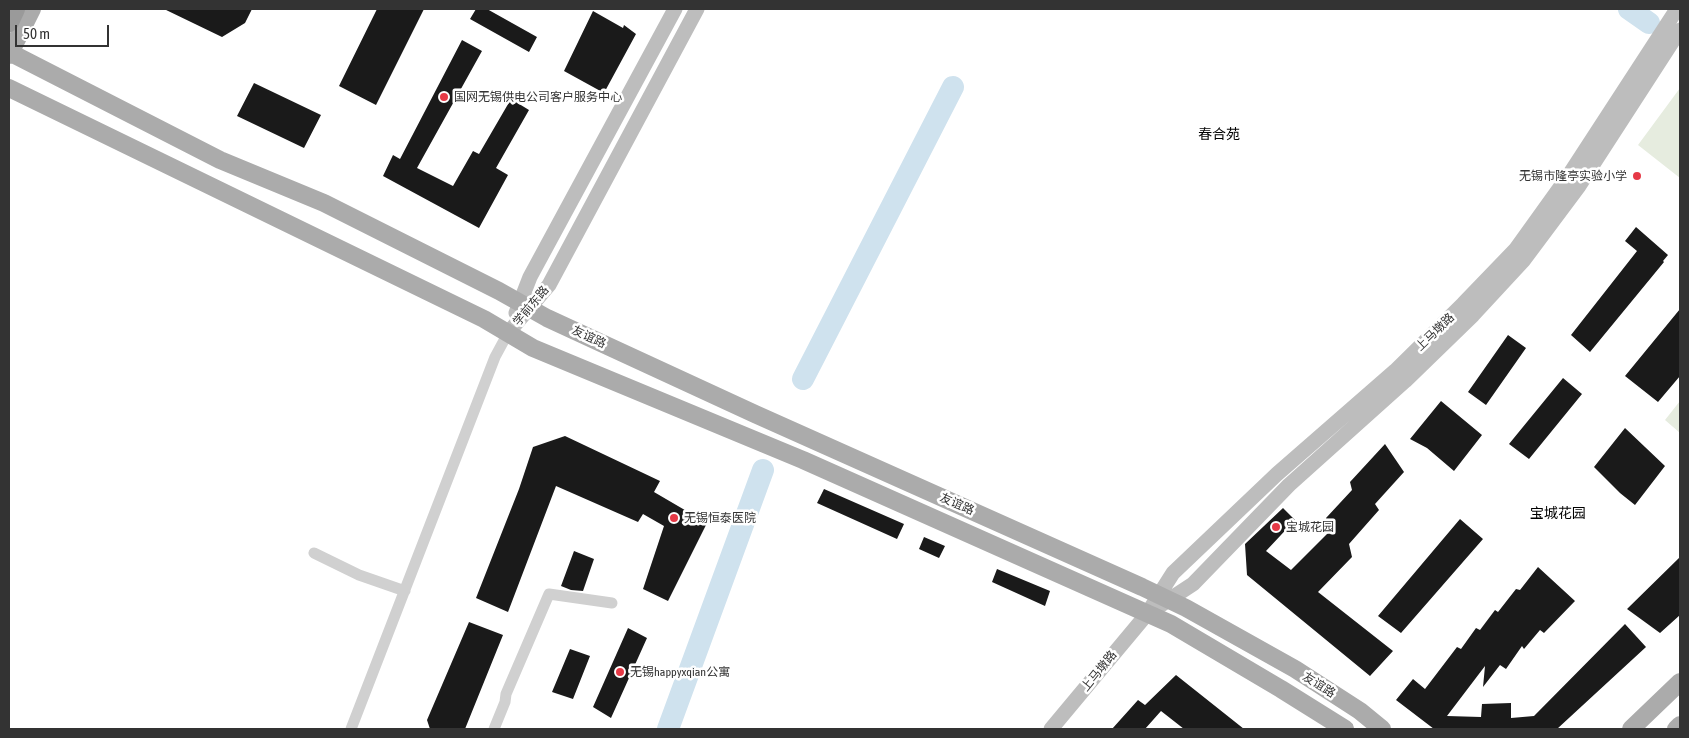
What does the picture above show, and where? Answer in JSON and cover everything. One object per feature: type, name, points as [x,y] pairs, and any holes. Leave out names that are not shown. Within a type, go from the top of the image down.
[{"type":"highway","points":[[9,22],[15,9]]},
{"type":"main road","points":[[9,53],[32,9]]},
{"type":"main road","name":"友谊路","points":[[9,53],[220,160],[324,203],[556,322],[755,414],[1164,597],[1295,669],[1360,711],[1382,729]]},
{"type":"main road","name":"友谊路","points":[[9,88],[449,302],[533,348],[803,460],[1171,624],[1344,729]]},
{"type":"main road","points":[[1631,729],[1680,682]]},
{"type":"main road","points":[[1676,729],[1680,725]]},
{"type":"street","name":"学前东路","points":[[525,305],[530,276],[675,9]]},
{"type":"street","name":"学前东路","points":[[508,333],[525,305],[549,285],[697,9]]},
{"type":"street","name":"上马墩路","points":[[1164,597],[1173,573],[1277,474],[1395,371],[1516,249],[1567,178],[1677,9]]},
{"type":"street","name":"上马墩路","points":[[1051,729],[1147,614],[1164,597],[1193,584],[1290,485],[1405,381],[1466,322],[1523,261],[1579,186],[1680,30]]},
{"type":"street","points":[[351,729],[495,357],[508,333]]},
{"type":"street","points":[[314,553],[359,575],[405,591]]},
{"type":"street","points":[[494,729],[505,702],[506,694],[550,594],[612,603]]},
{"type":"shaded area","points":[[1680,88],[1680,178],[1638,145]]},
{"type":"shaded area","points":[[1680,401],[1680,433],[1665,420]]},
{"type":"building","points":[[164,9],[252,9],[245,23],[222,37]]},
{"type":"building","points":[[377,9],[424,9],[376,105],[339,86]]},
{"type":"building","points":[[476,9],[487,9],[537,37],[529,52],[470,19]]},
{"type":"building","points":[[593,11],[623,28],[624,25],[636,34],[604,93],[564,71]]},
{"type":"building","points":[[462,40],[482,51],[417,168],[453,186],[473,151],[479,154],[511,99],[529,110],[496,168],[508,175],[479,228],[383,176],[393,155],[400,159]]},
{"type":"building","points":[[254,83],[321,115],[304,148],[237,116]]},
{"type":"building","points":[[1636,227],[1668,255],[1590,352],[1571,335],[1637,251],[1625,241]]},
{"type":"building","points":[[1680,309],[1680,376],[1658,402],[1625,376]]},
{"type":"building","points":[[1508,335],[1526,348],[1486,405],[1468,392]]},
{"type":"building","points":[[1563,378],[1582,394],[1529,459],[1509,444]]},
{"type":"building","points":[[1441,401],[1482,435],[1454,471],[1427,448],[1410,439]]},
{"type":"building","points":[[1625,428],[1665,466],[1635,505],[1594,467]]},
{"type":"building","name":"无锡恒泰医院","points":[[565,436],[660,481],[654,492],[707,523],[668,601],[643,589],[664,526],[643,514],[638,522],[556,486],[508,612],[476,598],[519,489],[533,447]]},
{"type":"building","points":[[1385,444],[1404,472],[1375,504],[1379,510],[1349,544],[1352,557],[1318,592],[1393,651],[1370,676],[1247,575],[1245,544],[1283,508],[1295,520],[1266,551],[1291,570],[1329,532],[1326,518],[1352,490],[1350,482]]},
{"type":"building","points":[[824,489],[904,524],[897,539],[817,503]]},
{"type":"building","points":[[1460,519],[1483,539],[1401,633],[1378,616]]},
{"type":"building","points":[[924,537],[945,546],[939,558],[919,549]]},
{"type":"building","points":[[574,551],[594,559],[583,591],[571,590],[561,586]]},
{"type":"building","points":[[1680,557],[1680,615],[1660,633],[1627,609]]},
{"type":"building","points":[[1538,567],[1575,601],[1544,633],[1540,630],[1524,649],[1522,646],[1506,669],[1500,665],[1483,687],[1485,666],[1447,716],[1481,717],[1482,704],[1511,703],[1511,718],[1534,716],[1625,624],[1646,647],[1557,729],[1434,729],[1396,700],[1413,679],[1425,689],[1457,647],[1461,649],[1476,628],[1480,630],[1495,610],[1498,612],[1516,589],[1520,590]]},
{"type":"building","points":[[997,569],[1050,591],[1045,606],[992,582]]},
{"type":"building","points":[[469,622],[503,635],[465,729],[430,729],[427,720]]},
{"type":"building","name":"无锡happyxqian公寓","points":[[628,628],[647,638],[611,718],[593,707]]},
{"type":"building","points":[[570,649],[590,656],[573,699],[552,692]]},
{"type":"building","points":[[1176,675],[1244,729],[1184,729],[1161,711],[1145,729],[1112,729],[1138,700],[1145,705]]},
{"type":"waterway","points":[[1629,9],[1649,23]]},
{"type":"waterway","points":[[803,379],[953,87]]},
{"type":"waterway","points":[[668,729],[763,470]]},
{"type":"place","name":"国网无锡供电公司客户服务中心","points":[[444,97]]},
{"type":"place","name":"无锡市隆亭实验小学","points":[[1637,176]]},
{"type":"place","name":"无锡恒泰医院","points":[[674,518]]},
{"type":"place","name":"宝城花园","points":[[1276,527]]},
{"type":"place","name":"无锡happyxqian公寓","points":[[620,672]]},
{"type":"district","name":"春合苑","points":[[1219,135]]},
{"type":"district","name":"宝城花园","points":[[1558,514]]}]
